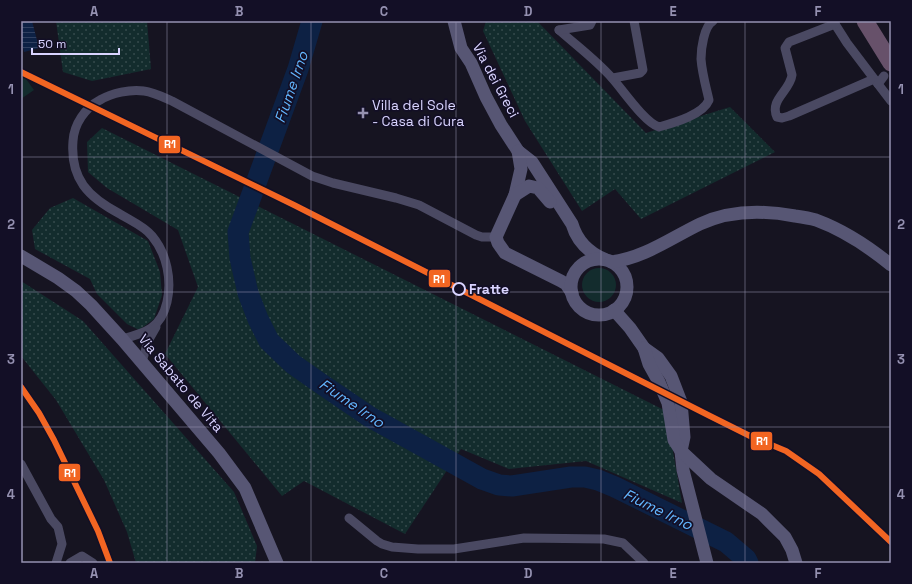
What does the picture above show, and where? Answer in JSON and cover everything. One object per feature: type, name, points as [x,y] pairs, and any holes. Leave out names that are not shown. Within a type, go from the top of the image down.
[{"type":"highway","points":[[865,21],[888,69]]},
{"type":"highway","points":[[876,21],[891,44]]},
{"type":"main road","name":"Via dei Greci","points":[[454,21],[461,48],[471,63],[492,107],[518,151],[521,169],[515,195],[496,237]]},
{"type":"main road","points":[[462,21],[471,63]]},
{"type":"main road","name":"Via dei Greci","points":[[518,151],[532,162],[572,224],[574,232],[589,251],[608,260]]},
{"type":"main road","name":"Via dei Greci","points":[[515,195],[530,186],[538,188],[547,198],[568,230],[574,232]]},
{"type":"main road","points":[[572,293],[572,279],[579,268],[590,260],[624,260],[649,251],[706,222],[735,213],[759,211],[780,213],[815,220],[850,237],[891,265]]},
{"type":"main road","points":[[496,237],[505,253],[566,284],[575,301],[581,308],[588,313],[597,315],[606,314],[621,305],[627,290],[627,281],[624,273],[618,266],[608,260]]},
{"type":"main road","name":"Via Sabato de Vita","points":[[21,256],[58,278],[76,291],[122,339],[219,453],[239,479],[251,500],[274,561]]},
{"type":"main road","points":[[614,310],[630,328],[644,348],[658,358],[671,376],[681,402],[684,437],[681,451],[705,560]]},
{"type":"main road","points":[[681,451],[711,479],[762,514],[785,537],[792,550],[796,563]]},
{"type":"street","points":[[592,21],[590,25],[559,30],[597,62],[639,111],[655,126],[659,127],[699,112],[707,105],[708,100],[701,58],[705,32],[709,24],[713,21]]},
{"type":"street","points":[[612,78],[640,74],[644,70],[634,21]]},
{"type":"street","points":[[888,69],[876,81],[788,116],[782,118],[777,117],[775,112],[775,107],[791,80],[792,75],[785,48],[789,42],[834,23],[847,43],[876,81],[891,101]]},
{"type":"street","points":[[142,362],[148,341],[166,305],[169,293],[166,266],[159,247],[153,237],[145,229],[91,195],[82,185],[73,162],[73,136],[76,126],[82,116],[99,100],[121,92],[144,91],[172,101],[312,176],[333,184],[406,201],[418,205],[476,235],[482,237],[496,237]]},
{"type":"street","points":[[122,339],[141,335],[156,325]]},
{"type":"street","points":[[21,464],[51,519],[58,527],[62,544],[56,563]]},
{"type":"street","points":[[349,518],[377,541],[392,547],[454,549],[524,538],[604,539],[623,543],[644,563]]},
{"type":"street","points":[[70,563],[82,556],[93,563]]},
{"type":"green space","points":[[56,21],[147,21],[151,69],[92,81],[63,72]]},
{"type":"green space","points":[[486,21],[537,21],[646,133],[730,107],[775,152],[641,219],[615,189],[582,211],[525,121],[483,31]]},
{"type":"green space","points":[[21,72],[34,90],[21,99]]},
{"type":"green space","points":[[102,128],[666,411],[682,503],[586,461],[509,469],[461,449],[405,534],[304,481],[282,496],[165,354],[198,287],[178,230],[107,188],[88,172],[87,142]]},
{"type":"green space","points":[[73,198],[148,241],[160,272],[162,295],[154,319],[139,330],[127,324],[97,294],[90,279],[35,249],[32,230],[50,208]]},
{"type":"green space","points":[[596,268],[602,268],[606,269],[613,275],[616,285],[615,292],[609,299],[602,302],[596,302],[592,301],[585,295],[582,288],[582,282],[583,278],[589,271]]},
{"type":"green space","points":[[21,281],[83,321],[234,492],[257,546],[255,563],[136,563],[127,532],[104,480],[56,400],[21,356]]},
{"type":"water","points":[[32,21],[39,48],[24,52],[21,39],[21,22]]},
{"type":"waterway","name":"Fiume Irno","points":[[312,21],[298,69],[238,232],[240,258],[248,293],[258,319],[269,341],[293,364],[370,417],[482,479],[499,485],[512,486],[571,477],[585,477],[598,480],[726,542],[746,559],[748,563]]},
{"type":"transit line","name":"R1","points":[[21,72],[294,205],[752,437],[786,451],[819,474],[891,542]]},
{"type":"transit line","name":"R1","points":[[21,387],[39,413],[54,440],[98,531],[110,563]]},
{"type":"place","name":"Villa del Sole - Casa di Cura","points":[[363,113]]},
{"type":"place","name":"Fratte","points":[[459,289]]}]
